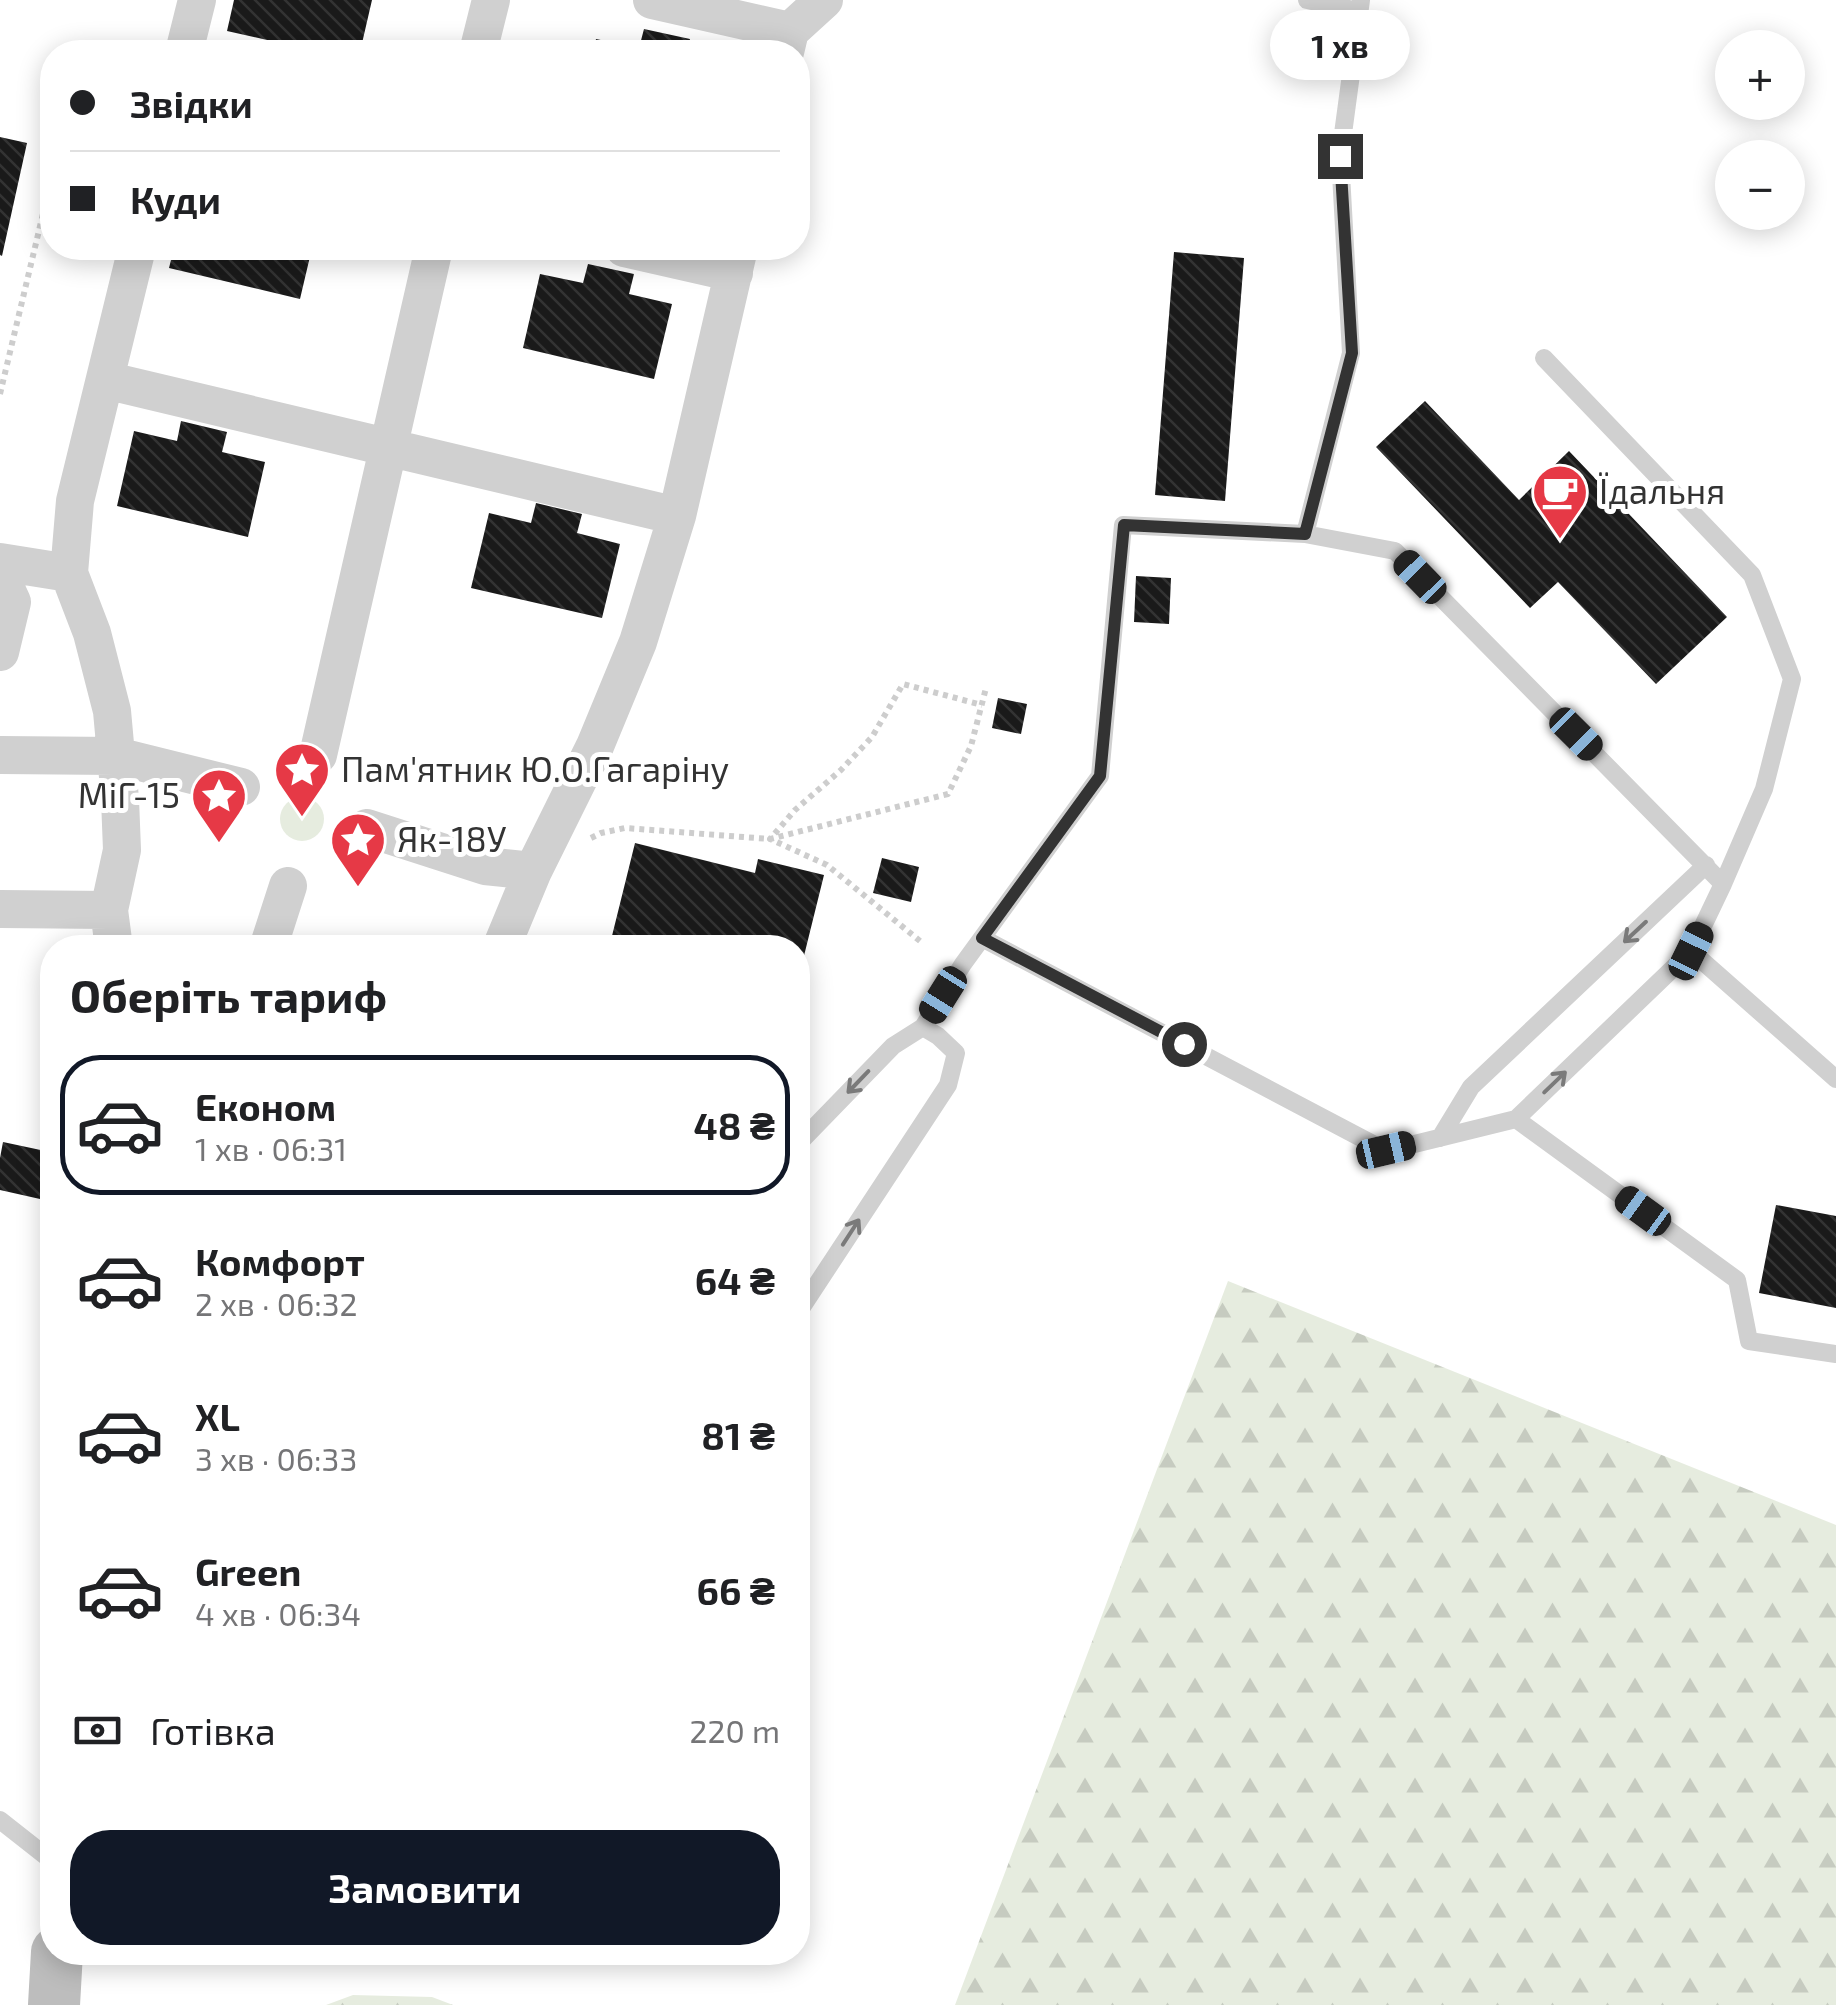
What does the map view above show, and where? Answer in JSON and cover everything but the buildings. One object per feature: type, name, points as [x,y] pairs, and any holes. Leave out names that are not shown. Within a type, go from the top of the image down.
[{"type":"street","points":[[187,40],[197,0]]},
{"type":"street","points":[[481,40],[490,0]]},
{"type":"street","points":[[652,0],[781,40]]},
{"type":"street","points":[[789,40],[824,0]]},
{"type":"street","points":[[112,935],[109,910],[122,850],[112,711],[92,633],[70,573],[75,501],[134,260]]},
{"type":"street","points":[[318,756],[431,260]]},
{"type":"street","points":[[506,935],[595,746],[638,642],[677,516],[736,260]]},
{"type":"street","points":[[104,380],[677,516]]},
{"type":"street","points":[[0,562],[70,573]]},
{"type":"street","points":[[0,576],[12,602],[0,652]]},
{"type":"street","points":[[0,756],[116,756],[241,787]]},
{"type":"street","points":[[367,828],[485,866],[534,870]]},
{"type":"street","points":[[272,935],[288,886]]},
{"type":"street","points":[[0,910],[109,910]]},
{"type":"lane","points":[[1305,534],[1352,353],[1340,156],[1359,6],[1307,0]]},
{"type":"lane","points":[[982,938],[1386,1150],[1516,1119],[1691,951],[1764,789],[1792,679],[1752,575],[1544,358]]},
{"type":"lane","points":[[810,1131],[892,1046],[923,1027],[982,938],[1100,776],[1124,525],[1305,534],[1395,551],[1723,884]]},
{"type":"lane","points":[[1440,1138],[1470,1087],[1706,866]]},
{"type":"lane","points":[[1691,951],[1836,1078]]},
{"type":"lane","points":[[810,1295],[948,1086],[956,1053],[923,1027]]},
{"type":"lane","points":[[1516,1119],[1738,1280],[1749,1341],[1836,1354]]},
{"type":"lane","points":[[0,1820],[40,1852]]},
{"type":"path","points":[[0,394],[40,226]]},
{"type":"path","points":[[770,839],[872,736],[903,684],[982,704]]},
{"type":"path","points":[[534,870],[601,833],[625,828],[770,839],[948,794],[971,746],[986,688]]},
{"type":"path","points":[[770,839],[826,866],[920,941]]},
{"type":"green space","points":[[302,797],[317,804],[324,819],[317,834],[302,841],[287,834],[280,819],[287,804]]},
{"type":"green space","points":[[1228,1281],[1836,1525],[1836,2005],[955,2005]]},
{"type":"green space","points":[[353,1995],[432,1997],[453,2005],[326,2005]]},
{"type":"place","name":"Їдальня","points":[[1560,541]]},
{"type":"place","name":"Пам'ятник Ю.O.Гагаріну","points":[[302,819]]},
{"type":"place","name":"МіГ-15","points":[[219,845]]},
{"type":"place","name":"Як-18У","points":[[358,889]]},
{"type":"route","points":[[1184,1044],[982,938],[1100,776],[1124,525],[1305,534],[1352,353],[1340,156]]}]
